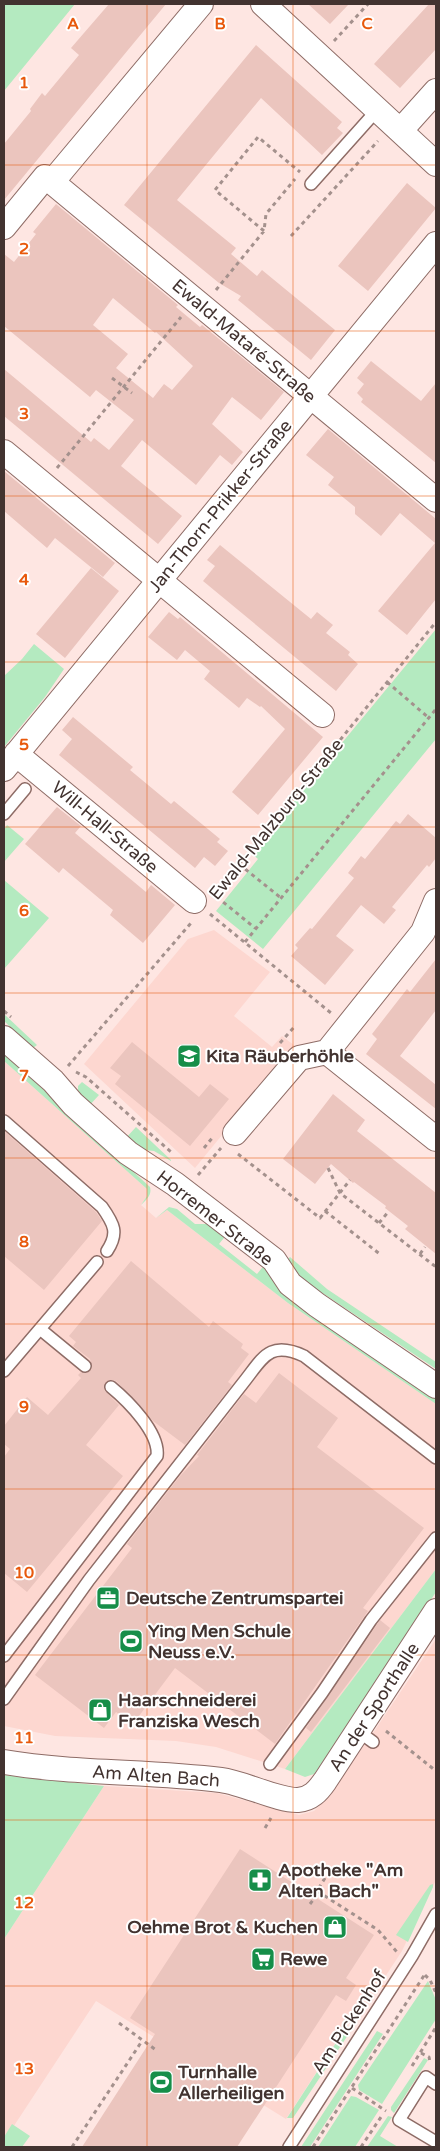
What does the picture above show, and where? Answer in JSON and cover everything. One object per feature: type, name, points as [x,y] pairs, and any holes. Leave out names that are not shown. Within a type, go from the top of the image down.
[{"type":"street","points":[[4,228],[45,177],[52,182],[200,4]]},
{"type":"street","points":[[262,4],[436,164]]},
{"type":"street","points":[[391,121],[436,91]]},
{"type":"street","name":"Ewald-Mataré-Straße","points":[[52,182],[436,500]]},
{"type":"street","name":"Jan-Thorn-Prikker-Straße","points":[[10,761],[436,244]]},
{"type":"street","name":"Ewald-Malzburg-Straße","points":[[4,452],[322,715]]},
{"type":"street","name":"Will-Hall-Straße","points":[[10,761],[204,901]]},
{"type":"street","points":[[230,1138],[298,1058],[327,1052],[424,932],[436,901]]},
{"type":"street","name":"Horremer Straße","points":[[4,1038],[128,1153],[175,1184],[274,1260],[290,1284],[317,1305],[436,1386]]},
{"type":"street","points":[[327,1052],[436,1139]]},
{"type":"street","name":"An der Sporthalle","points":[[306,1799],[317,1792],[366,1730],[436,1612]]},
{"type":"street","name":"Am Alten Bach","points":[[4,1762],[55,1769],[224,1780],[284,1798],[306,1799]]},
{"type":"lane","points":[[311,184],[391,121]]},
{"type":"lane","points":[[6,807],[25,789]]},
{"type":"lane","points":[[4,1121],[102,1207],[110,1219],[115,1234],[113,1242],[106,1251]]},
{"type":"lane","points":[[4,1371],[97,1262]]},
{"type":"lane","points":[[40,1329],[85,1366]]},
{"type":"lane","points":[[4,1699],[89,1580],[264,1357],[277,1348],[291,1350],[304,1356],[436,1458]]},
{"type":"lane","points":[[4,1656],[157,1456],[158,1447],[154,1436],[122,1396],[111,1387]]},
{"type":"lane","points":[[270,1764],[322,1693],[371,1620],[436,1538]]},
{"type":"lane","name":"Am Pickenhof","points":[[289,2147],[436,1914]]},
{"type":"lane","points":[[436,2084],[426,2077],[399,2120],[436,2142]]},
{"type":"path","points":[[320,57],[368,4]]},
{"type":"path","points":[[291,236],[391,121]]},
{"type":"path","points":[[44,484],[124,387],[264,232],[266,214],[300,172],[258,138],[215,190],[264,232]]},
{"type":"path","points":[[112,378],[132,393]]},
{"type":"path","points":[[430,718],[387,682],[436,622]]},
{"type":"path","name":"Ewald-Malzburg-Straße","points":[[53,1082],[204,901],[239,864],[387,682]]},
{"type":"path","points":[[245,942],[436,709]]},
{"type":"path","points":[[239,864],[281,898]]},
{"type":"path","points":[[204,901],[255,928]]},
{"type":"path","points":[[204,901],[245,942],[347,1026]]},
{"type":"path","points":[[197,1175],[230,1138],[320,1218],[350,1180]]},
{"type":"path","points":[[328,1168],[340,1193],[436,1267]]},
{"type":"path","points":[[325,1211],[381,1255]]},
{"type":"path","points":[[380,1223],[389,1211]]},
{"type":"path","points":[[420,1254],[425,1247]]},
{"type":"path","points":[[366,1730],[436,1771]]},
{"type":"path","points":[[265,1828],[273,1815]]},
{"type":"path","points":[[310,1904],[319,1892],[317,1891],[325,1878]]},
{"type":"path","points":[[319,1892],[378,1930],[387,1942]]},
{"type":"path","points":[[408,1961],[425,1974],[436,1993]]},
{"type":"path","points":[[313,2147],[425,1974]]},
{"type":"path","points":[[119,2023],[156,2050]]},
{"type":"path","points":[[72,2147],[142,2041]]},
{"type":"path","points":[[352,2088],[399,2120]]},
{"type":"shaded area","name":"Kita Räuberhöhle","points":[[214,930],[270,972],[234,1016],[272,1047],[282,1036],[295,1046],[195,1168],[84,1064],[188,939]]},
{"type":"shaded area","points":[[4,1061],[147,1189],[147,1196],[141,1205],[156,1218],[167,1210],[288,1303],[436,1404],[436,1569],[285,1769],[216,1747],[176,1741],[55,1736],[4,1726]]},
{"type":"shaded area","points":[[436,1639],[436,1880],[402,1951],[358,2018],[353,2016],[286,2119],[96,2001],[4,2141],[4,1939],[104,1786],[217,1793],[299,1815],[314,1811],[322,1803],[375,1730]]},
{"type":"green space","points":[[4,4],[75,4],[4,91]]},
{"type":"green space","points":[[436,629],[436,739],[263,949],[216,911],[258,859],[251,853]]},
{"type":"green space","points":[[34,644],[64,669],[45,697],[4,747],[4,676],[22,659]]},
{"type":"green space","points":[[7,825],[24,839],[4,862],[4,830]]},
{"type":"green space","points":[[4,880],[49,918],[4,969]]},
{"type":"green space","points":[[4,1014],[37,1045],[33,1048],[4,1021]]},
{"type":"green space","points":[[4,1053],[47,1093],[52,1094],[57,1102],[150,1187],[150,1195],[141,1205],[147,1196],[147,1189],[4,1061]]},
{"type":"green space","points":[[82,1082],[99,1095],[88,1107],[78,1097],[78,1086]]},
{"type":"green space","points":[[136,1127],[171,1161],[154,1151],[144,1150],[125,1139]]},
{"type":"green space","points":[[169,1207],[177,1209],[195,1224],[208,1224],[228,1233],[219,1244],[257,1274],[266,1263],[436,1396],[436,1404],[288,1303],[167,1210],[156,1218]]},
{"type":"green space","points":[[290,1257],[327,1289],[436,1362],[436,1369],[310,1286],[294,1270],[288,1259]]},
{"type":"green space","points":[[436,1569],[436,1592],[321,1765],[314,1774],[305,1777],[285,1769]]},
{"type":"green space","points":[[4,1775],[104,1786],[4,1939]]},
{"type":"green space","points":[[433,1884],[408,1942],[396,1935],[430,1885]]},
{"type":"green space","points":[[428,1981],[436,2000],[436,2019],[382,2104],[359,2090],[358,2085]]},
{"type":"green space","points":[[377,2031],[383,2034],[310,2147],[301,2147]]},
{"type":"green space","points":[[343,2032],[348,2035],[293,2118],[287,2118]]},
{"type":"green space","points":[[424,2058],[428,2060],[394,2113],[391,2107]]},
{"type":"green space","points":[[351,2096],[379,2110],[355,2147],[318,2147]]},
{"type":"green space","points":[[388,2116],[392,2117],[380,2136],[398,2147],[367,2147]]},
{"type":"green space","points":[[12,2124],[30,2136],[22,2147],[4,2147],[4,2137]]},
{"type":"building","points":[[109,4],[166,4],[4,200],[4,144],[31,111],[30,109],[42,93],[45,96],[79,55],[71,48]]},
{"type":"building","points":[[308,4],[349,4],[330,24]]},
{"type":"building","points":[[429,4],[436,4],[436,49],[400,88],[374,64]]},
{"type":"building","points":[[256,45],[342,122],[337,128],[343,133],[322,155],[261,98],[177,200],[236,248],[231,254],[257,276],[262,270],[335,330],[311,360],[238,300],[241,296],[219,283],[124,205]]},
{"type":"building","points":[[407,183],[436,208],[368,291],[338,266]]},
{"type":"building","points":[[56,204],[178,305],[176,307],[200,327],[202,325],[284,392],[261,420],[232,397],[212,424],[243,452],[232,465],[220,455],[196,485],[142,440],[121,466],[182,516],[158,544],[4,416],[4,369],[91,442],[94,438],[109,450],[134,420],[96,390],[90,397],[4,326],[4,254],[14,262],[36,234],[33,232]],"holes":[[[113,298],[193,366],[172,390],[164,384],[153,398],[116,368],[128,354],[93,325]]]},
{"type":"building","points":[[371,361],[421,401],[436,383],[436,463],[361,402],[363,399],[357,393],[364,384],[357,378]]},
{"type":"building","points":[[328,429],[436,519],[436,599],[407,635],[378,611],[435,543],[400,513],[381,536],[355,514],[355,507],[328,485],[334,477],[306,455]]},
{"type":"building","points":[[4,471],[115,563],[103,577],[55,538],[47,548],[4,511]]},
{"type":"building","points":[[220,545],[311,619],[317,612],[333,625],[326,633],[350,652],[348,655],[358,664],[336,691],[203,581],[215,566],[207,560]]},
{"type":"building","points":[[91,568],[119,591],[65,658],[36,634]]},
{"type":"building","points":[[169,612],[178,619],[180,617],[323,737],[258,815],[232,792],[285,729],[261,706],[247,698],[239,708],[204,679],[210,671],[185,650],[177,660],[148,637]]},
{"type":"building","points":[[73,717],[133,767],[130,770],[171,804],[174,801],[220,839],[217,842],[228,851],[215,866],[204,857],[195,868],[59,755],[72,739],[62,730]]},
{"type":"building","points":[[57,807],[81,826],[75,833],[146,892],[151,885],[175,905],[143,943],[110,915],[113,910],[63,868],[59,873],[25,844]]},
{"type":"building","points":[[408,814],[436,838],[436,858],[429,867],[427,865],[392,907],[396,910],[384,924],[361,905],[336,936],[354,950],[325,985],[291,956],[298,948],[295,945],[310,928],[312,929],[354,878],[348,873],[361,856],[365,859],[396,821],[400,824]]},
{"type":"building","points":[[436,959],[436,1010],[400,1056],[436,1085],[436,1109],[366,1054],[377,1039],[372,1034],[407,989],[410,992]]},
{"type":"building","points":[[132,1042],[199,1097],[210,1084],[229,1099],[190,1146],[115,1084],[121,1076],[110,1068]]},
{"type":"building","points":[[333,1094],[365,1120],[357,1131],[436,1193],[436,1254],[405,1229],[408,1226],[385,1208],[386,1206],[353,1183],[331,1164],[315,1184],[283,1159]]},
{"type":"building","points":[[4,1131],[96,1212],[102,1221],[44,1290],[4,1256]]},
{"type":"building","points":[[131,1261],[209,1327],[213,1321],[243,1344],[241,1348],[249,1354],[228,1382],[232,1385],[185,1445],[153,1421],[116,1381],[106,1382],[104,1390],[119,1405],[86,1445],[123,1476],[27,1592],[4,1573],[4,1457],[10,1449],[4,1444],[4,1426],[27,1397],[48,1415],[81,1378],[78,1375],[81,1372],[87,1373],[91,1370],[90,1359],[73,1346],[76,1342],[69,1336]]},
{"type":"building","points":[[279,1373],[338,1418],[317,1447],[424,1528],[363,1608],[368,1611],[275,1744],[175,1668],[133,1724],[116,1712],[104,1728],[35,1675],[132,1548],[127,1544],[180,1476],[199,1456],[197,1455],[244,1394],[256,1403]]},
{"type":"building","points":[[380,1620],[390,1628],[311,1732],[306,1728]]},
{"type":"building","points":[[240,1849],[374,1935],[346,1978],[356,1985],[346,2001],[336,1995],[237,2147],[82,2147],[155,2034],[130,2018]]},
{"type":"place","name":"Kita Räuberhöhle","points":[[189,1056]]},
{"type":"place","name":"Deutsche Zentrumspartei","points":[[108,1598]]},
{"type":"place","name":"Ying Men Schule Neuss e.V.","points":[[131,1641]]},
{"type":"place","name":"Haarschneiderei Franziska Wesch","points":[[100,1710]]},
{"type":"place","name":"Apotheke \"Am Alten Bach\"","points":[[260,1880]]},
{"type":"place","name":"Oehme Brot & Kuchen","points":[[335,1927]]},
{"type":"place","name":"Rewe","points":[[263,1959]]},
{"type":"place","name":"Turnhalle Allerheiligen","points":[[161,2082]]}]
